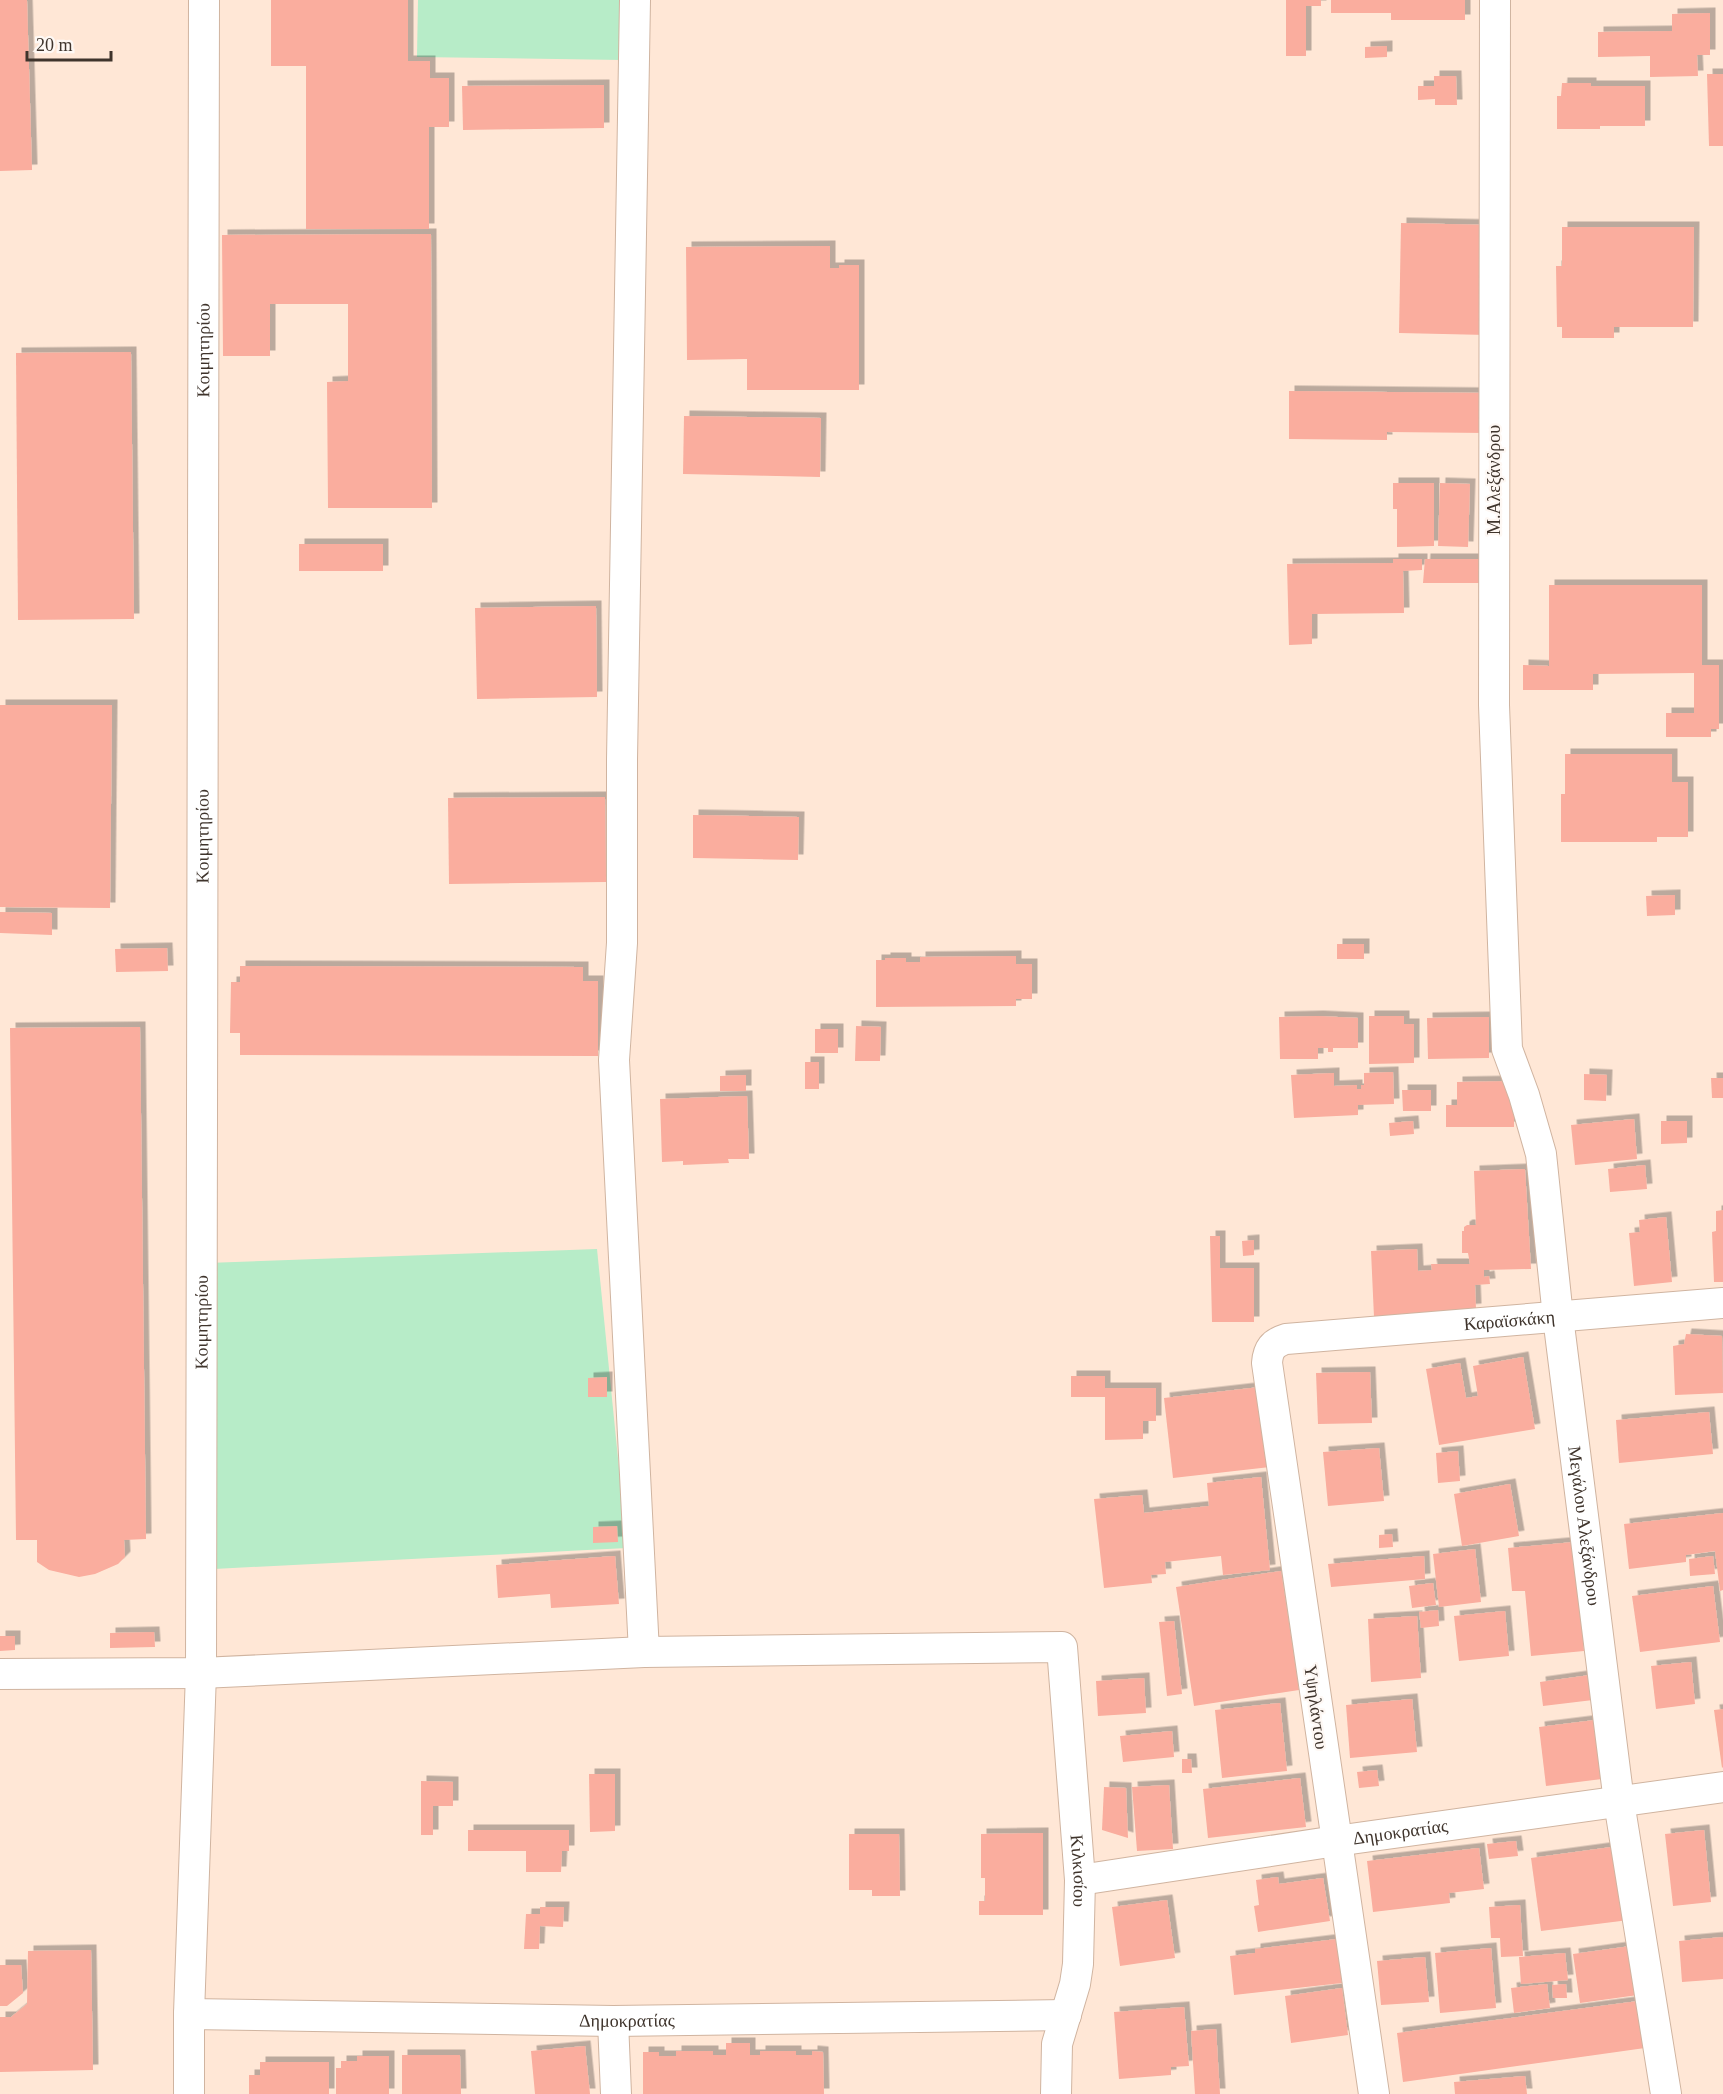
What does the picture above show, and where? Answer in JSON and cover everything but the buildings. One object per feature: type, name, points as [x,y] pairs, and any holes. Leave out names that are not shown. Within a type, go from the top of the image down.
[{"type":"street","name":"Κοιμητηρίου","points":[[189,2094],[189,2014],[201,1673],[204,0]]},
{"type":"street","points":[[0,1674],[201,1673],[644,1652],[614,1060],[622,943],[622,748],[635,0]]},
{"type":"street","name":"Μ.Αλεξάνδρου","points":[[1495,0],[1494,705],[1502,961]]},
{"type":"street","name":"Μεγάλου Αλεξάνδρου","points":[[1502,961],[1507,1049],[1524,1095],[1541,1154],[1558,1317],[1619,1802],[1666,2094]]},
{"type":"street","name":"Καραϊσκάκη","points":[[1296,1338],[1723,1304]]},
{"type":"street","name":"Υψηλάντου","points":[[1296,1338],[1278,1341],[1272,1346],[1267,1363],[1335,1841],[1374,2094]]},
{"type":"street","name":"Κιλκισίου","points":[[644,1652],[1062,1647],[1080,1880],[1078,1964],[1057,2044],[1056,2094]]},
{"type":"street","name":"Δημοκρατίας","points":[[1080,1880],[1335,1841],[1723,1787]]},
{"type":"street","name":"Δημοκρατίας","points":[[189,2014],[613,2021],[1066,2015]]},
{"type":"street","points":[[613,2021],[616,2094]]},
{"type":"green space","points":[[418,0],[624,0],[622,60],[417,57]]},
{"type":"green space","points":[[597,1249],[627,1548],[214,1569],[207,1263]]}]
